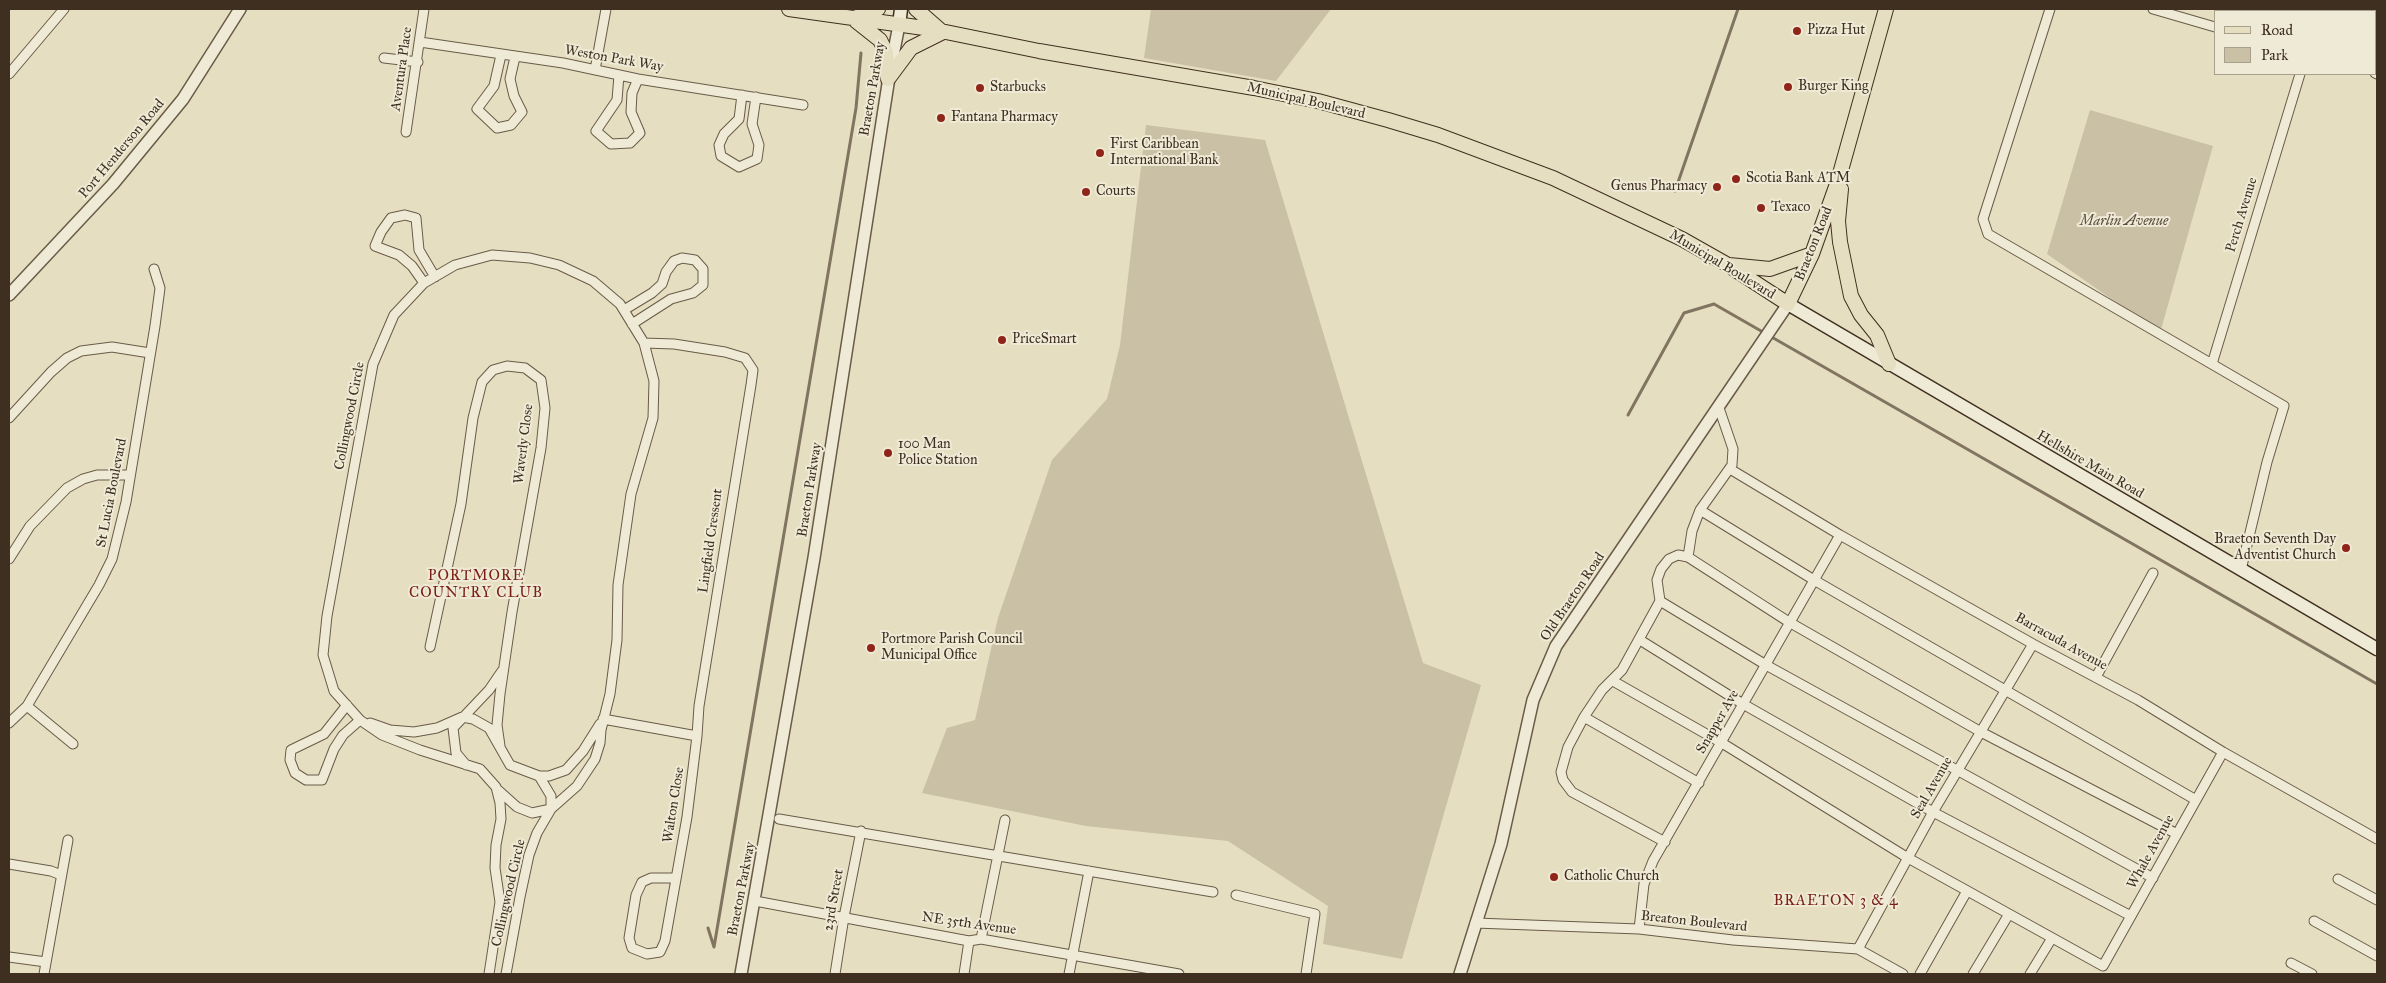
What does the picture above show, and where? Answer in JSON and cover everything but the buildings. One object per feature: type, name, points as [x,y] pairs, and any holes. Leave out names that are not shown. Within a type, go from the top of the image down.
[{"type":"main road","name":"Municipal Boulevard","points":[[789,9],[943,32],[1300,97],[1388,120],[1438,135],[1553,178],[1682,239],[1728,265],[1788,304]]},
{"type":"main road","points":[[853,19],[878,9]]},
{"type":"main road","name":"Braeton Parkway","points":[[899,25],[901,9]]},
{"type":"main road","points":[[888,79],[911,48],[943,32],[916,9]]},
{"type":"main road","name":"Braeton Road","points":[[1788,304],[1812,254],[1843,166],[1886,9]]},
{"type":"main road","points":[[853,19],[880,40],[886,52],[888,79]]},
{"type":"main road","points":[[1843,166],[1838,221],[1846,279],[1851,296],[1861,315],[1877,335],[1889,364]]},
{"type":"main road","points":[[1728,265],[1770,269],[1812,254]]},
{"type":"main road","name":"Hellshire Main Road","points":[[1788,304],[2377,649]]},
{"type":"street","points":[[9,74],[64,9]]},
{"type":"street","name":"Port Henderson Road","points":[[9,295],[113,184],[183,99],[240,9]]},
{"type":"street","name":"Aventura Place","points":[[406,132],[418,62],[424,9]]},
{"type":"street","points":[[595,70],[606,9]]},
{"type":"street","points":[[2050,9],[1983,219],[1988,234],[2284,406],[2267,462],[2241,570]]},
{"type":"street","points":[[2153,9],[2214,27]]},
{"type":"street","name":"Braeton Parkway","points":[[741,974],[814,558],[888,79],[899,25]]},
{"type":"street","name":"Weston Park Way","points":[[420,42],[803,105]]},
{"type":"street","points":[[501,55],[494,86],[477,109],[497,128],[511,125],[522,112],[514,96],[510,79],[515,57]]},
{"type":"street","points":[[384,58],[418,62]]},
{"type":"street","points":[[620,75],[617,100],[596,130],[611,144],[630,143],[640,133],[631,112],[632,94],[638,79]]},
{"type":"street","name":"Perch Avenue","points":[[2212,364],[2300,75]]},
{"type":"street","points":[[742,95],[739,119],[724,134],[719,145],[721,156],[739,167],[757,160],[759,145],[752,124],[756,97]]},
{"type":"street","points":[[424,283],[412,266],[399,255],[375,246],[381,232],[391,218],[405,215],[416,218],[419,250],[435,277]]},
{"type":"street","name":"Collingwood Circle","points":[[489,974],[500,902],[495,868],[496,845],[501,819],[496,787],[480,769],[382,735],[360,720],[334,691],[323,655],[327,616],[373,364],[394,315],[424,283],[455,265],[492,256],[530,258],[559,265],[593,281],[620,304],[624,310],[644,343],[654,381],[653,418],[631,494],[618,585],[617,640],[610,694],[595,759],[577,786],[551,809],[537,833],[529,855],[506,974]]},
{"type":"street","points":[[624,310],[652,293],[662,284],[666,272],[674,261],[682,258],[695,260],[703,269],[703,285],[693,293],[671,299],[632,324]]},
{"type":"street","name":"St Lucia Boulevard","points":[[9,723],[27,706],[99,585],[112,559],[121,532],[160,288],[154,269]]},
{"type":"street","name":"Old Braeton Road","points":[[1460,974],[1501,844],[1533,700],[1556,646],[1788,304]]},
{"type":"street","name":"Lingfield Cressent","points":[[644,343],[674,344],[725,352],[745,358],[753,370],[699,706],[697,736]]},
{"type":"street","points":[[9,418],[51,372],[67,358],[81,351],[112,347],[150,353]]},
{"type":"street","name":"Waverly Close","points":[[430,648],[461,504],[473,418],[482,382],[493,370],[507,366],[525,368],[541,380],[545,408],[504,669],[498,725],[500,746]]},
{"type":"street","points":[[1688,557],[1692,531],[1700,510],[1732,465],[1733,449],[1718,408]]},
{"type":"street","name":"Barracuda Avenue","points":[[1730,469],[1840,535],[2033,644],[2096,677],[2377,839]]},
{"type":"street","points":[[9,559],[30,526],[67,488],[83,479],[97,475],[130,475]]},
{"type":"street","points":[[1700,510],[1814,580],[2196,800]]},
{"type":"street","name":"Snapper Ave","points":[[1639,929],[1644,884],[1653,861],[1840,535]]},
{"type":"street","points":[[1665,842],[1581,798],[1567,786],[1561,772],[1568,747],[1584,717],[1602,690],[1613,681],[1640,640],[1660,601],[1657,580],[1661,569],[1669,559],[1678,555],[1688,557],[1789,622],[1981,732],[2177,834]]},
{"type":"street","points":[[2096,677],[2153,573]]},
{"type":"street","points":[[1660,601],[1766,665],[2153,878]]},
{"type":"street","points":[[1640,640],[1743,704],[1933,812],[2130,916]]},
{"type":"street","name":"Seal Avenue","points":[[1858,949],[1933,812],[2033,644]]},
{"type":"street","name":"Waverly Close","points":[[462,717],[484,696],[504,669]]},
{"type":"street","points":[[1613,681],[1722,742],[1908,858],[2052,938],[2030,974]]},
{"type":"street","points":[[347,705],[324,734],[291,750],[290,760],[295,773],[306,780],[322,780],[334,749],[343,735],[360,720],[390,730],[414,732],[437,728],[462,717],[473,719],[488,728],[510,765],[539,776],[551,796],[551,809],[532,814],[517,806],[496,787]]},
{"type":"street","points":[[27,706],[73,744]]},
{"type":"street","points":[[462,717],[454,728],[454,742],[456,753],[466,765]]},
{"type":"street","points":[[1584,717],[1699,782]]},
{"type":"street","points":[[603,719],[697,736]]},
{"type":"street","name":"Collingwood Circle","points":[[539,776],[549,776],[566,770],[591,739],[603,719]]},
{"type":"street","name":"Walton Close","points":[[675,878],[651,878],[642,882],[636,895],[629,938],[632,948],[647,954],[660,952],[666,941],[675,878],[687,817],[697,736]]},
{"type":"street","name":"Whale Avenue","points":[[2052,938],[2103,966],[2224,752]]},
{"type":"street","points":[[779,819],[998,854],[1213,892]]},
{"type":"street","points":[[981,939],[1006,820]]},
{"type":"street","name":"23rd Street","points":[[835,974],[861,831]]},
{"type":"street","points":[[44,974],[68,840]]},
{"type":"street","points":[[9,864],[51,871],[61,875]]},
{"type":"street","points":[[1070,974],[1089,871]]},
{"type":"street","points":[[2338,880],[2377,900]]},
{"type":"street","points":[[1920,974],[1967,891]]},
{"type":"street","points":[[1236,895],[1315,914],[1306,974]]},
{"type":"street","name":"NE 35th Avenue","points":[[755,901],[969,941],[981,939],[1179,974]]},
{"type":"street","points":[[1974,974],[2009,914]]},
{"type":"street","points":[[2314,921],[2377,956]]},
{"type":"street","name":"Breaton Boulevard","points":[[1475,923],[1639,929],[1733,940],[1858,949],[1903,974]]},
{"type":"street","points":[[964,974],[969,941]]},
{"type":"street","points":[[9,957],[46,962]]},
{"type":"street","points":[[2291,963],[2312,974]]},
{"type":"green space","points":[[1151,9],[1331,9],[1276,81],[1144,58]]},
{"type":"green space","name":"Marlin Avenue","points":[[2090,110],[2213,146],[2160,333],[2047,254]]},
{"type":"green space","points":[[1146,125],[1265,140],[1423,663],[1481,685],[1402,959],[1323,944],[1328,906],[1228,841],[1086,826],[922,793],[947,728],[975,720],[998,618],[1052,460],[1107,399],[1120,345]]},
{"type":"waterway","points":[[1675,191],[1738,9]]},
{"type":"waterway","points":[[708,928],[714,947],[856,108],[861,53]]},
{"type":"waterway","points":[[1628,415],[1684,313],[1714,304],[2377,684]]},
{"type":"place","name":"Pizza Hut","points":[[1797,31]]},
{"type":"place","name":"Burger King","points":[[1788,87]]},
{"type":"place","name":"Starbucks","points":[[980,88]]},
{"type":"place","name":"Fantana Pharmacy","points":[[941,118]]},
{"type":"place","name":"First Caribbean International Bank","points":[[1100,153]]},
{"type":"place","name":"Scotia Bank ATM","points":[[1736,179]]},
{"type":"place","name":"Genus Pharmacy","points":[[1717,187]]},
{"type":"place","name":"Courts","points":[[1086,192]]},
{"type":"place","name":"Texaco","points":[[1761,208]]},
{"type":"place","name":"PriceSmart","points":[[1002,340]]},
{"type":"place","name":"100 Man Police Station","points":[[888,453]]},
{"type":"place","name":"Braeton Seventh Day Adventist Church","points":[[2346,548]]},
{"type":"place","name":"Portmore Parish Council Municipal Office","points":[[871,648]]},
{"type":"place","name":"Catholic Church","points":[[1554,877]]},
{"type":"district","name":"PORTMORE COUNTRY CLUB","points":[[476,584]]},
{"type":"district","name":"BRAETON 3 & 4","points":[[1836,901]]}]
